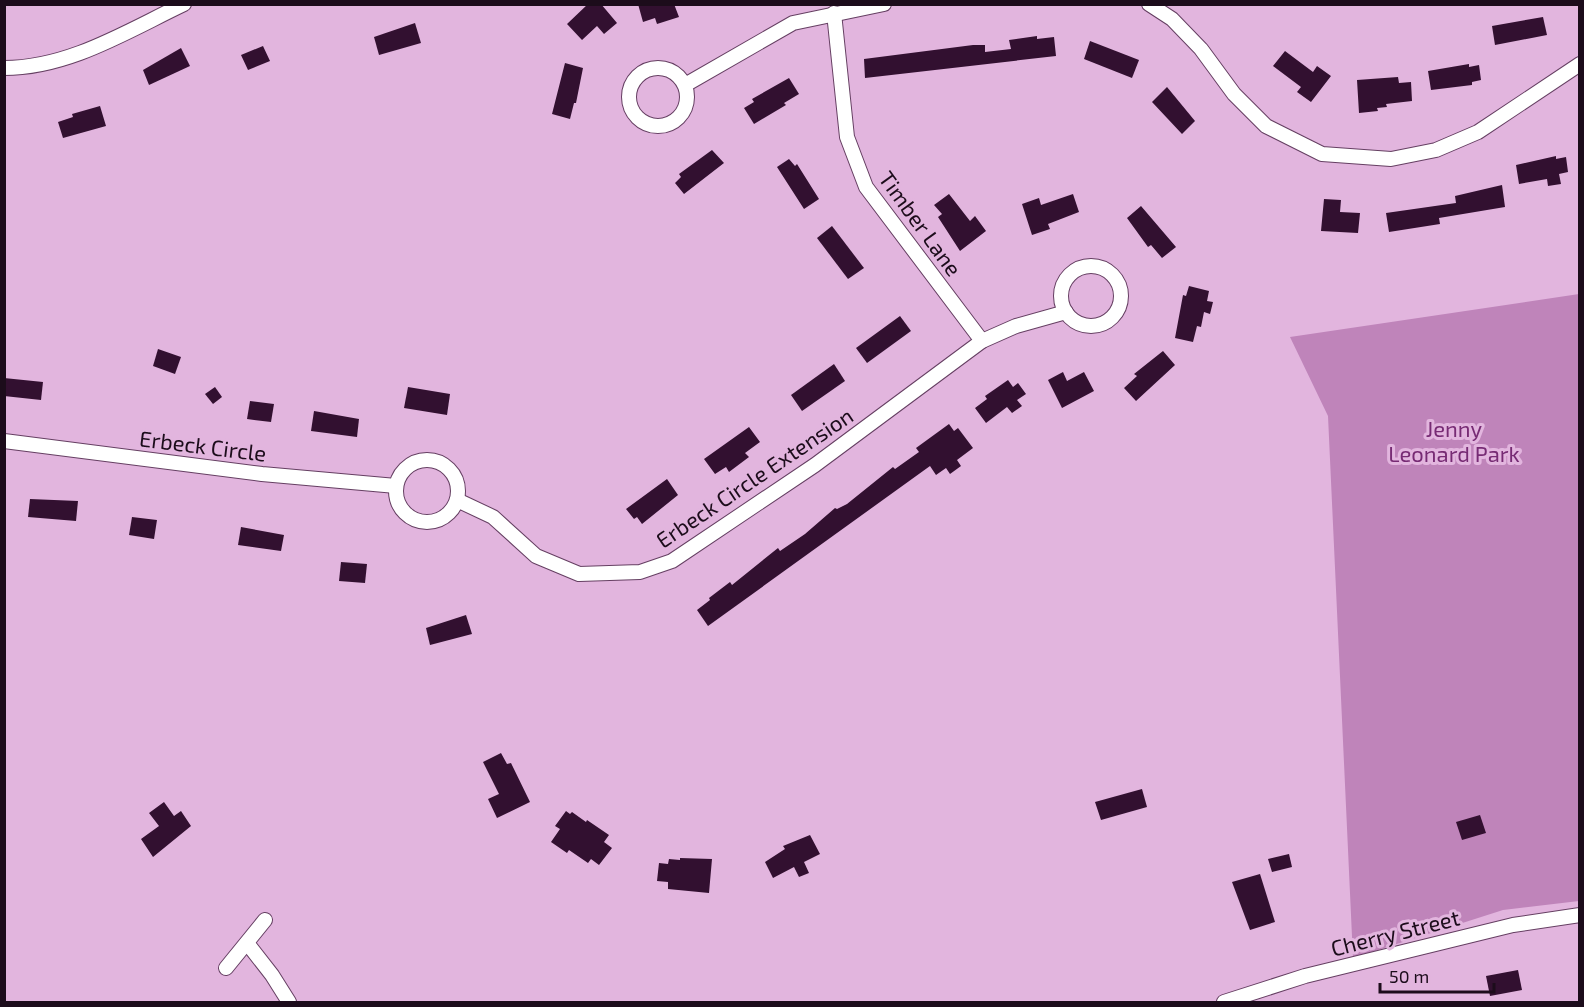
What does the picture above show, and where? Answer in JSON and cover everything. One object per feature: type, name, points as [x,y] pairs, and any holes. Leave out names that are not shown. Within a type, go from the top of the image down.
[{"type":"street","points":[[4,68],[37,66],[63,61],[184,4]]},
{"type":"street","points":[[685,85],[793,23],[884,4]]},
{"type":"street","points":[[1149,4],[1172,18],[1201,49],[1234,94],[1266,126],[1322,154],[1391,159],[1436,150],[1478,132],[1580,64]]},
{"type":"street","name":"Timber Lane","points":[[834,13],[847,137],[866,187],[982,341]]},
{"type":"street","points":[[662,68],[671,71],[685,85],[687,103],[677,119],[668,124],[650,125],[634,114],[629,96],[631,86],[643,72],[662,68]]},
{"type":"street","points":[[1087,266],[1096,266],[1114,275],[1121,293],[1120,303],[1109,320],[1101,324],[1081,324],[1066,312],[1061,293],[1070,275],[1087,266]]},
{"type":"street","name":"Erbeck Circle Extension","points":[[457,500],[493,517],[536,556],[579,574],[640,572],[672,561],[815,465],[982,341],[1016,326],[1066,312]]},
{"type":"street","name":"Erbeck Circle","points":[[4,441],[262,474],[396,486]]},
{"type":"street","points":[[422,460],[437,461],[452,471],[457,480],[457,500],[448,514],[441,519],[420,522],[408,516],[400,507],[396,486],[402,472],[410,464],[422,460]]},
{"type":"street","name":"Cherry Street","points":[[1224,1002],[1316,973],[1513,925],[1580,915]]},
{"type":"street","points":[[226,968],[265,920]]},
{"type":"street","points":[[247,943],[272,975],[289,1002]]},
{"type":"green space","name":"Jenny Leonard Park","points":[[1579,294],[1579,901],[1503,910],[1353,958],[1328,416],[1290,337]]},
{"type":"building","points":[[588,4],[601,4],[617,23],[604,34],[597,26],[582,40],[567,24]]},
{"type":"building","points":[[638,4],[674,4],[679,17],[657,24],[655,18],[643,22]]},
{"type":"building","points":[[1543,17],[1547,35],[1495,45],[1492,26]]},
{"type":"building","points":[[415,23],[421,43],[379,55],[374,37]]},
{"type":"building","points":[[1037,36],[1037,39],[1054,37],[1056,56],[865,78],[864,59],[973,45],[985,45],[985,52],[1011,49],[1009,40]]},
{"type":"building","points":[[1090,41],[1139,60],[1132,78],[1084,59]]},
{"type":"building","points":[[263,46],[270,61],[248,70],[241,55]]},
{"type":"building","points":[[181,48],[190,66],[149,85],[143,70]]},
{"type":"building","points":[[1285,51],[1313,72],[1317,66],[1331,76],[1311,102],[1297,92],[1301,87],[1273,66]]},
{"type":"building","points":[[565,63],[583,68],[576,103],[574,103],[570,119],[552,114]]},
{"type":"building","points":[[1469,64],[1469,67],[1479,65],[1481,80],[1472,82],[1472,85],[1431,90],[1428,71]]},
{"type":"building","points":[[1398,77],[1399,83],[1411,82],[1412,101],[1386,104],[1387,107],[1377,108],[1378,111],[1359,113],[1357,80]]},
{"type":"building","points":[[789,78],[799,94],[784,103],[786,105],[754,124],[744,108],[754,102],[752,99]]},
{"type":"building","points":[[1167,87],[1195,121],[1182,134],[1152,102]]},
{"type":"building","points":[[100,106],[106,126],[63,138],[58,122],[73,117],[72,114]]},
{"type":"building","points":[[712,150],[724,163],[684,194],[675,183],[681,177],[679,174]]},
{"type":"building","points":[[1556,156],[1556,159],[1566,157],[1568,172],[1559,174],[1561,184],[1548,186],[1547,179],[1519,184],[1516,165]]},
{"type":"building","points":[[789,159],[795,166],[797,164],[819,199],[804,209],[777,167]]},
{"type":"building","points":[[1502,185],[1505,207],[1439,218],[1440,224],[1389,232],[1386,213],[1456,203],[1455,196]]},
{"type":"building","points":[[949,194],[970,221],[975,216],[986,231],[960,251],[938,217],[942,214],[934,205]]},
{"type":"building","points":[[1073,194],[1079,212],[1048,224],[1050,229],[1032,235],[1022,204],[1039,198],[1041,205]]},
{"type":"building","points":[[1324,199],[1341,200],[1340,212],[1360,213],[1358,233],[1321,231]]},
{"type":"building","points":[[1141,206],[1176,247],[1162,258],[1151,245],[1148,247],[1127,218]]},
{"type":"building","points":[[832,226],[864,268],[848,279],[817,238]]},
{"type":"building","points":[[1189,286],[1209,291],[1207,301],[1213,302],[1210,314],[1204,312],[1201,327],[1197,326],[1193,342],[1175,338],[1183,295],[1186,296]]},
{"type":"building","points":[[900,316],[911,331],[867,363],[856,348]]},
{"type":"building","points":[[158,349],[181,357],[175,374],[153,366]]},
{"type":"building","points":[[1163,351],[1175,365],[1136,401],[1124,388],[1137,376],[1134,374]]},
{"type":"building","points":[[834,364],[845,381],[802,411],[791,395]]},
{"type":"building","points":[[1063,372],[1067,381],[1084,372],[1094,391],[1062,408],[1048,380]]},
{"type":"building","points":[[4,378],[43,382],[41,400],[4,396]]},
{"type":"building","points":[[1008,380],[1013,387],[1018,383],[1026,394],[1017,400],[1022,406],[1012,413],[1007,407],[986,423],[975,408],[987,399],[985,396]]},
{"type":"building","points":[[215,387],[222,397],[213,404],[205,394]]},
{"type":"building","points":[[408,387],[450,394],[447,415],[404,408]]},
{"type":"building","points":[[250,401],[274,404],[271,422],[247,419]]},
{"type":"building","points":[[314,411],[359,419],[357,437],[311,431]]},
{"type":"building","points":[[949,424],[954,431],[958,428],[973,448],[957,460],[961,466],[950,474],[946,468],[936,475],[930,466],[708,626],[697,610],[710,600],[709,598],[730,582],[732,585],[778,548],[780,551],[805,534],[835,508],[847,504],[893,467],[895,469],[919,452],[916,448]]},
{"type":"building","points":[[749,427],[760,442],[745,453],[749,457],[729,472],[726,467],[715,474],[704,459]]},
{"type":"building","points":[[667,479],[678,495],[642,524],[637,517],[634,519],[626,509]]},
{"type":"building","points":[[30,499],[78,501],[76,521],[28,517]]},
{"type":"building","points":[[132,517],[157,520],[154,539],[129,535]]},
{"type":"building","points":[[241,527],[284,535],[281,551],[238,545]]},
{"type":"building","points":[[341,562],[367,564],[365,583],[339,581]]},
{"type":"building","points":[[466,615],[472,634],[430,645],[426,628]]},
{"type":"building","points":[[501,753],[507,764],[511,763],[530,802],[497,818],[488,799],[499,794],[483,762]]},
{"type":"building","points":[[1142,789],[1147,807],[1101,820],[1095,802]]},
{"type":"building","points":[[164,802],[174,816],[181,811],[191,826],[153,857],[141,839],[159,826],[149,813]]},
{"type":"building","points":[[566,811],[570,814],[572,812],[586,822],[587,820],[609,835],[604,842],[612,848],[599,865],[591,859],[588,863],[569,850],[567,853],[551,842],[560,829],[555,826]]},
{"type":"building","points":[[1480,815],[1486,833],[1462,840],[1456,822]]},
{"type":"building","points":[[810,835],[820,854],[804,862],[809,873],[799,877],[794,867],[773,878],[765,862],[785,849],[783,846]]},
{"type":"building","points":[[1289,854],[1292,867],[1272,872],[1268,859]]},
{"type":"building","points":[[680,858],[712,859],[709,893],[668,889],[668,882],[657,881],[659,863],[668,864],[669,859],[680,860]]},
{"type":"building","points":[[1260,874],[1275,922],[1250,930],[1232,882]]},
{"type":"building","points":[[1518,970],[1522,990],[1490,996],[1486,976]]}]
